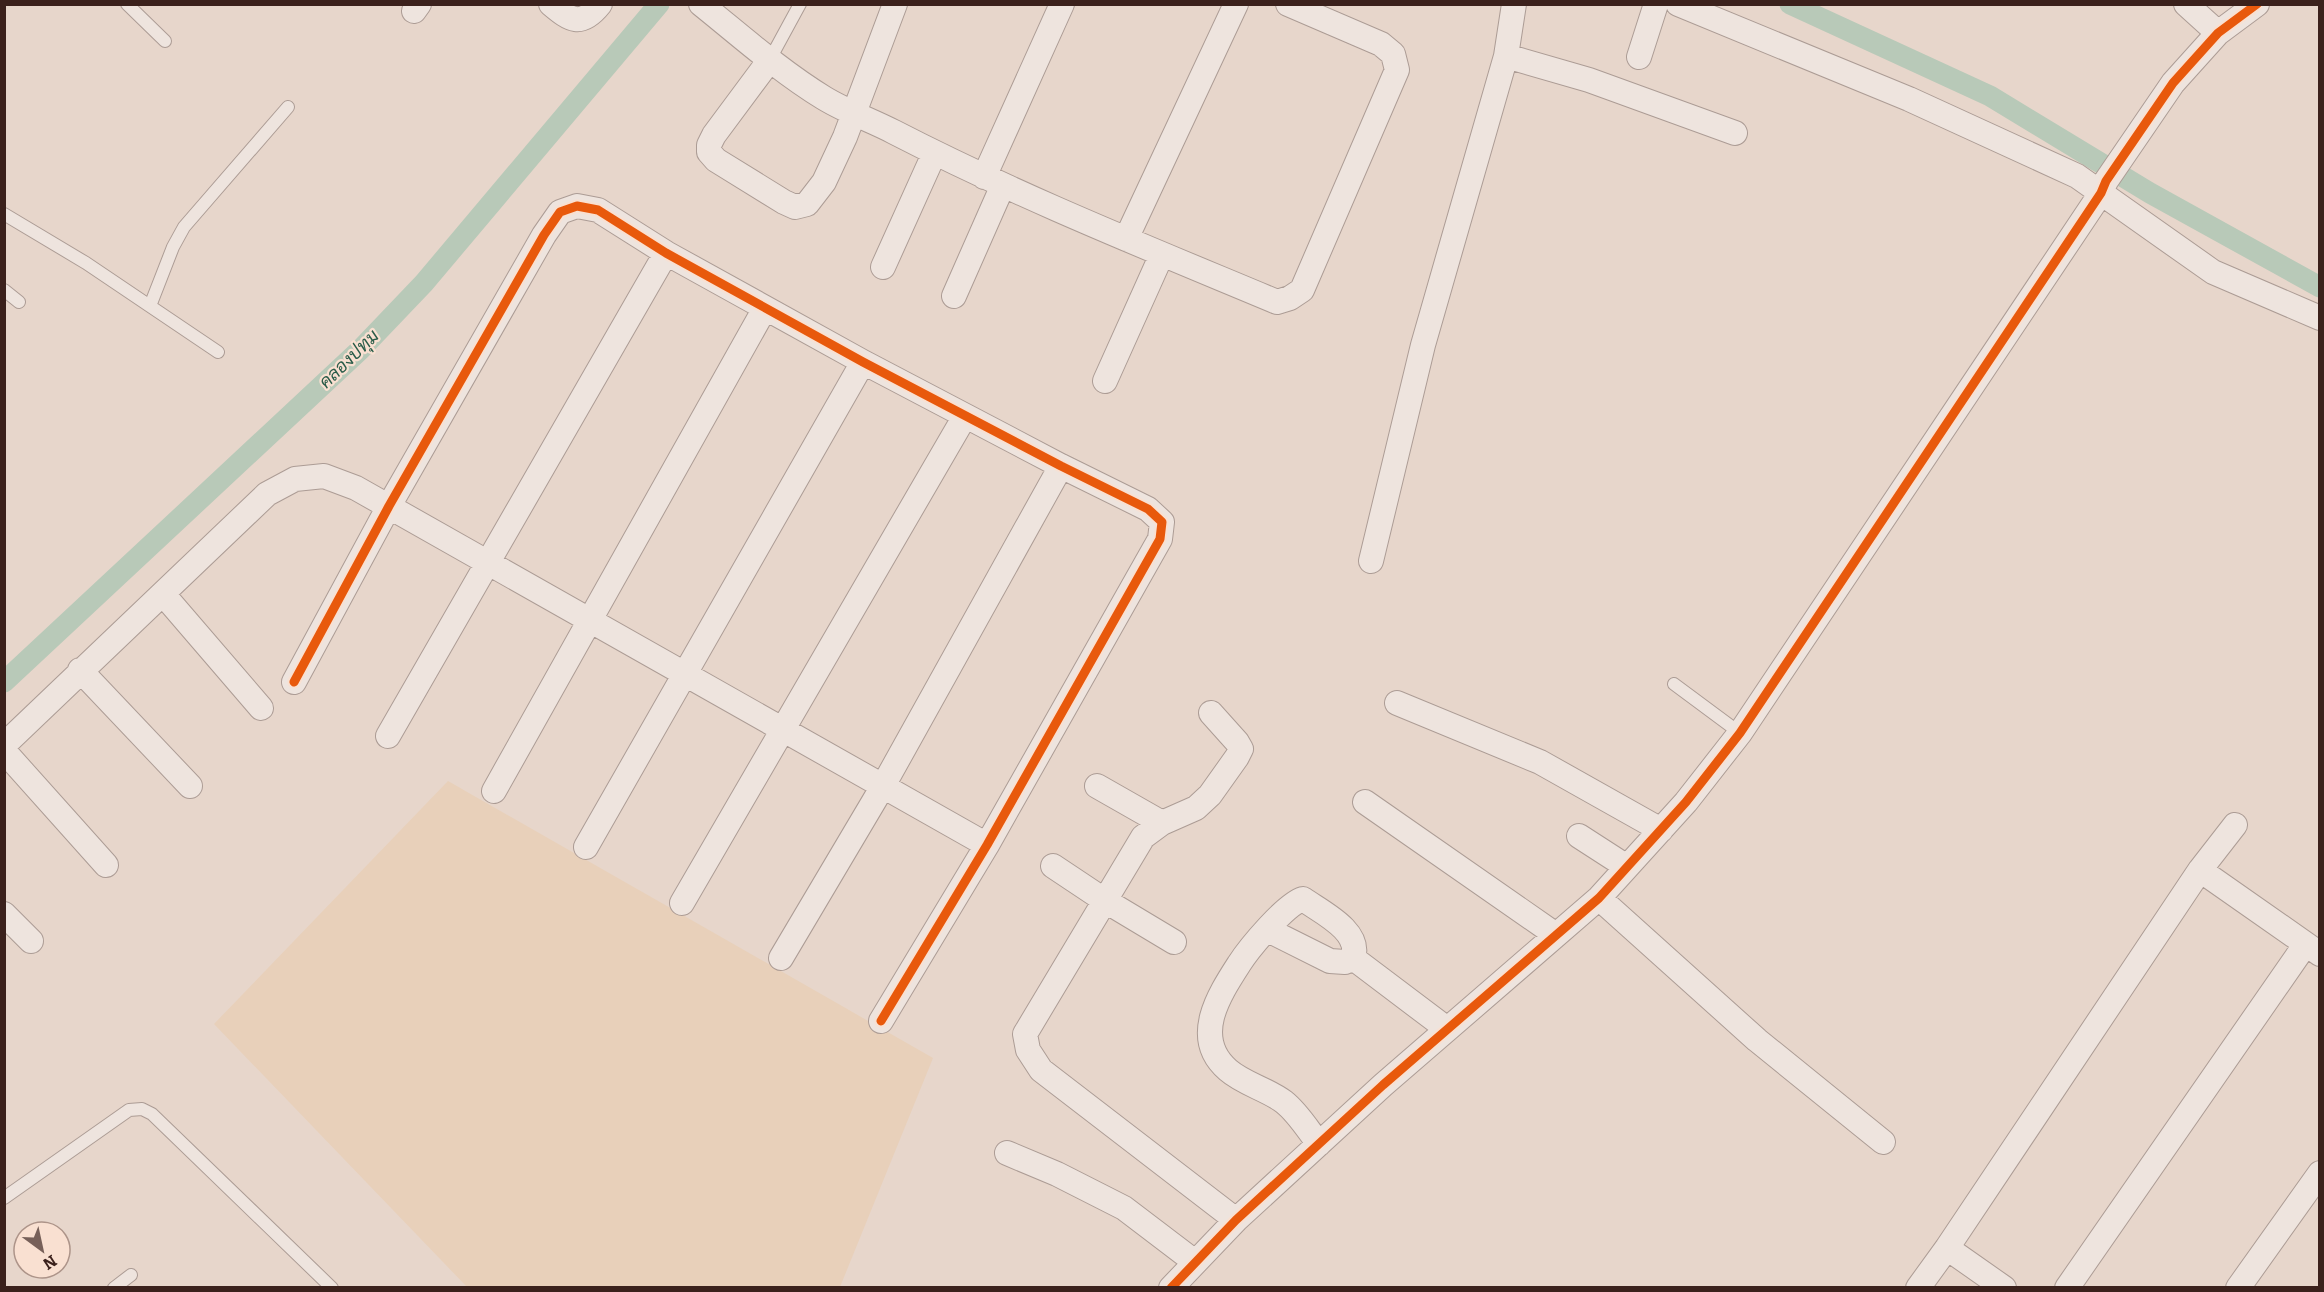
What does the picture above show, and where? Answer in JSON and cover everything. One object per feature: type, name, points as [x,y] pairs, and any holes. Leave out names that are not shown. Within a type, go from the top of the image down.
[{"type":"street","points":[[551,4],[569,19],[579,20],[586,17],[600,4]]},
{"type":"street","points":[[769,60],[714,135],[709,145],[709,152],[716,160],[795,207],[807,204],[824,182],[895,4]]},
{"type":"street","points":[[954,296],[993,181],[1062,4]]},
{"type":"street","points":[[1126,239],[1236,4]]},
{"type":"street","points":[[707,9],[769,60],[825,99],[853,114],[993,181],[1276,302],[1290,298],[1302,290],[1397,70],[1393,54],[1381,44],[1288,4]]},
{"type":"street","points":[[1371,561],[1424,345],[1506,56],[1514,4]]},
{"type":"street","points":[[1639,57],[1656,4]]},
{"type":"street","points":[[1678,4],[1909,99],[2103,187],[2213,272],[2319,318]]},
{"type":"street","points":[[2186,4],[2218,33]]},
{"type":"street","points":[[1171,1287],[1236,1220],[1319,1144],[1447,1029],[1599,898],[1686,802],[1740,733],[2174,83],[2218,33],[2256,4]]},
{"type":"street","points":[[1506,56],[1589,80],[1735,133]]},
{"type":"street","points":[[883,267],[934,154]]},
{"type":"street","points":[[294,682],[389,506],[544,235],[560,212],[577,206],[598,210],[666,253],[863,362],[1148,509],[1161,522],[1160,539],[987,844],[881,1021]]},
{"type":"street","points":[[388,736],[666,253]]},
{"type":"street","points":[[1105,381],[1162,254]]},
{"type":"street","points":[[494,790],[765,308]]},
{"type":"street","points":[[586,847],[863,362]]},
{"type":"street","points":[[682,903],[965,416]]},
{"type":"street","points":[[782,958],[883,786],[1061,466]]},
{"type":"street","points":[[4,746],[80,670],[267,494],[295,479],[324,476],[356,488],[389,506],[987,844]]},
{"type":"street","points":[[163,594],[261,708]]},
{"type":"street","points":[[80,670],[190,786]]},
{"type":"street","points":[[1397,703],[1540,762],[1661,830]]},
{"type":"street","points":[[1211,713],[1237,742],[1240,749],[1237,757],[1210,795],[1196,808],[1162,823],[1143,837],[1025,1034],[1028,1050],[1041,1070],[1236,1220]]},
{"type":"street","points":[[4,751],[106,865]]},
{"type":"street","points":[[1097,786],[1162,823]]},
{"type":"street","points":[[1365,802],[1557,935]]},
{"type":"street","points":[[1918,1287],[1947,1248],[2200,870],[2235,825]]},
{"type":"street","points":[[1579,836],[1627,867]]},
{"type":"street","points":[[1053,866],[1174,942]]},
{"type":"street","points":[[2067,1287],[2312,949],[2200,870]]},
{"type":"street","points":[[1268,930],[1330,961],[1345,962],[1353,958],[1356,949],[1354,940],[1345,929],[1303,898],[1290,906],[1244,956],[1214,1005],[1209,1029],[1214,1053],[1228,1070],[1287,1104],[1319,1144]]},
{"type":"street","points":[[1599,898],[1757,1040],[1883,1142]]},
{"type":"street","points":[[4,914],[31,940]]},
{"type":"street","points":[[1353,958],[1447,1029]]},
{"type":"street","points":[[1007,1153],[1057,1174],[1124,1208],[1195,1262]]},
{"type":"street","points":[[2238,1287],[2319,1173]]},
{"type":"street","points":[[1947,1248],[2004,1287]]},
{"type":"lane","points":[[127,4],[165,41]]},
{"type":"lane","points":[[769,60],[800,4]]},
{"type":"lane","points":[[150,306],[172,248],[184,226],[288,106]]},
{"type":"lane","points":[[4,214],[86,263],[218,352]]},
{"type":"lane","points":[[4,290],[19,302]]},
{"type":"lane","points":[[1674,684],[1740,733]]},
{"type":"lane","points":[[4,1198],[129,1110],[142,1109],[152,1114],[332,1287]]},
{"type":"lane","points":[[114,1287],[130,1275]]},
{"type":"shaded area","points":[[448,781],[933,1058],[840,1287],[468,1288],[214,1024]]},
{"type":"waterway","name":"คลองปทุม","points":[[4,682],[361,349],[424,283],[659,4]]},
{"type":"waterway","points":[[1790,4],[1990,96],[2150,193],[2320,287]]},
{"type":"cycle path","points":[[1171,1288],[1236,1220],[1383,1085],[1599,898],[1686,802],[1740,733],[2173,83],[2218,33],[2257,4]]},
{"type":"cycle path","points":[[294,682],[389,506],[544,235],[560,212],[577,206],[598,210],[666,253],[863,362],[1148,509],[1162,522],[1160,539],[987,845],[881,1021]]}]
